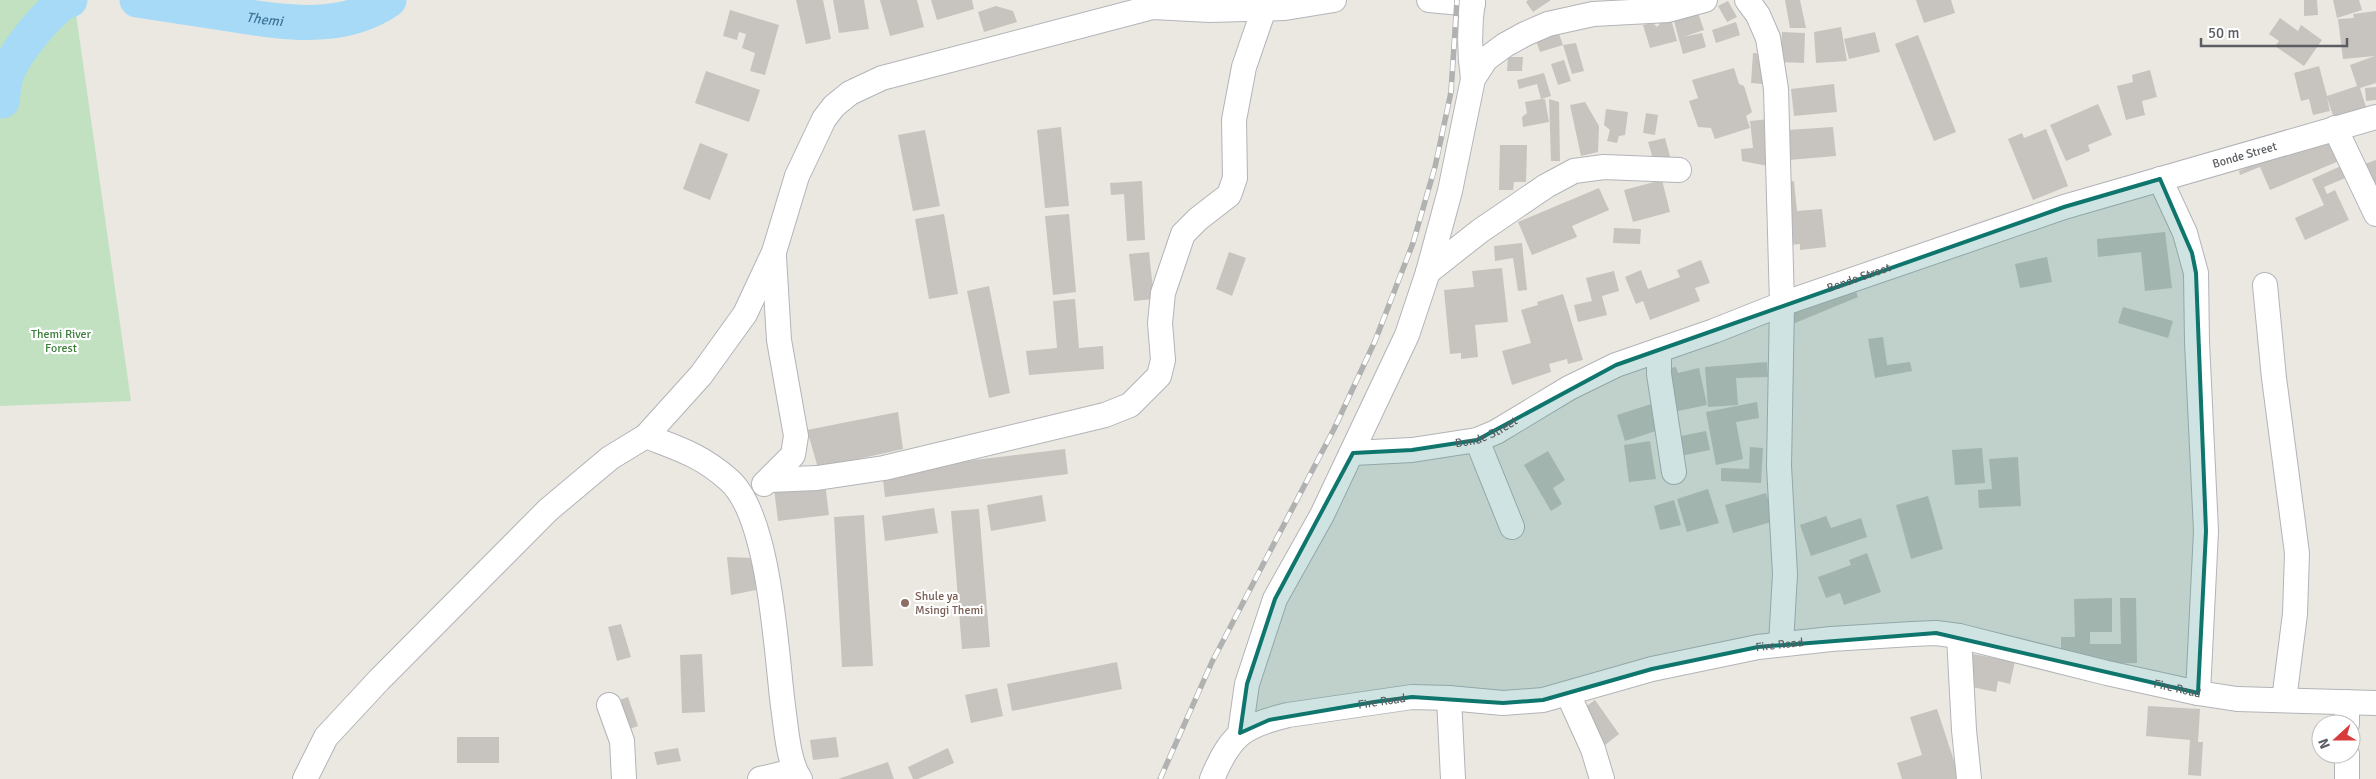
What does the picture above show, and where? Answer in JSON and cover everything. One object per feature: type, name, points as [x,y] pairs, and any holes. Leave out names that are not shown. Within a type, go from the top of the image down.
[{"type":"street","points":[[305,779],[326,737],[486,571],[548,510],[610,458],[646,436],[701,375],[745,314],[774,252],[796,176],[824,119],[834,106],[850,93],[882,78],[1153,7],[1210,10],[1286,8],[1334,0]]},
{"type":"street","points":[[1240,733],[1247,684],[1275,599],[1312,534],[1353,453],[1407,335],[1428,272],[1458,157],[1473,79],[1469,41],[1473,2],[1429,0]]},
{"type":"street","points":[[1473,79],[1486,59],[1505,45],[1548,24],[1593,14],[1668,10],[1705,0]]},
{"type":"street","points":[[1747,0],[1758,15],[1768,38],[1775,73],[1780,169],[1782,304],[1779,466],[1785,574],[1781,644]]},
{"type":"street","points":[[769,480],[818,478],[884,468],[1105,414],[1130,405],[1159,376],[1163,360],[1160,323],[1163,293],[1183,234],[1198,219],[1229,195],[1235,178],[1234,120],[1240,84],[1264,8]]},
{"type":"street","name":"Bonde Street","points":[[1353,453],[1412,450],[1477,440],[1496,432],[1594,374],[1782,304],[1988,232],[2160,179],[2376,117]]},
{"type":"street","points":[[2335,128],[2376,214]]},
{"type":"street","points":[[1428,272],[1480,231],[1546,186],[1574,171],[1604,167],[1679,170]]},
{"type":"street","points":[[2160,179],[2185,234],[2196,273],[2197,342],[2206,530],[2198,693]]},
{"type":"street","points":[[746,500],[793,455],[796,436],[779,340],[774,252]]},
{"type":"street","points":[[2265,285],[2274,378],[2297,553],[2295,614],[2284,700]]},
{"type":"street","points":[[1659,350],[1661,390],[1674,472]]},
{"type":"street","points":[[646,436],[698,456],[730,481],[746,500],[764,555],[785,719],[797,775],[760,779]]},
{"type":"street","points":[[1477,440],[1512,527]]},
{"type":"street","name":"Fire Road","points":[[1212,779],[1224,755],[1240,733],[1269,720],[1288,715],[1412,697],[1522,703],[1568,694],[1682,662],[1781,644],[1832,639],[1936,633],[1959,636],[2107,673],[2198,693],[2237,699],[2284,700],[2347,713],[2376,703]]},
{"type":"street","points":[[1959,636],[1964,730],[1969,779]]},
{"type":"street","points":[[1568,694],[1593,749],[1602,779]]},
{"type":"street","points":[[1449,698],[1453,779]]},
{"type":"street","points":[[609,705],[622,741],[624,779]]},
{"type":"street","points":[[2346,764],[2347,779]]},
{"type":"highlighted area","points":[[2160,179],[2192,253],[2196,273],[2206,531],[2198,693],[1936,633],[1758,647],[1652,669],[1543,700],[1503,703],[1412,697],[1374,702],[1269,720],[1240,733],[1247,684],[1275,599],[1353,453],[1412,450],[1477,440],[1616,365],[2064,207]]},
{"type":"green space","name":"Themi River Forest","points":[[0,0],[74,0],[131,401],[0,406]]},
{"type":"building","points":[[796,0],[823,0],[831,39],[806,44]]},
{"type":"building","points":[[833,0],[864,0],[869,29],[839,33]]},
{"type":"building","points":[[880,0],[917,0],[924,27],[890,36]]},
{"type":"building","points":[[931,0],[972,0],[974,9],[937,20]]},
{"type":"building","points":[[1528,0],[1551,0],[1533,12],[1526,2]]},
{"type":"building","points":[[1785,0],[1800,0],[1806,28],[1790,28]]},
{"type":"building","points":[[1916,0],[1951,0],[1955,13],[1924,23]]},
{"type":"building","points":[[2304,0],[2317,0],[2318,15],[2304,16]]},
{"type":"building","points":[[2333,0],[2359,0],[2362,10],[2337,18]]},
{"type":"building","points":[[1728,1],[1737,17],[1727,22],[1718,6]]},
{"type":"building","points":[[996,6],[1013,11],[1017,22],[984,32],[978,12]]},
{"type":"building","points":[[730,10],[779,25],[765,75],[750,71],[755,53],[742,48],[746,34],[739,32],[737,40],[723,36]]},
{"type":"building","points":[[2376,11],[2376,83],[2360,88],[2366,107],[2334,118],[2327,98],[2330,111],[2313,115],[2309,99],[2301,101],[2294,73],[2319,66],[2327,96],[2357,86],[2350,65],[2375,56],[2343,59],[2338,19],[2354,18],[2353,14]]},
{"type":"building","points":[[1698,13],[1704,30],[1683,37],[1702,33],[1706,47],[1683,54],[1674,21]]},
{"type":"building","points":[[1670,15],[1677,41],[1650,48],[1643,25],[1653,23],[1657,27],[1660,24],[1659,18]]},
{"type":"building","points":[[2280,18],[2298,31],[2301,25],[2322,40],[2304,66],[2275,46],[2279,41],[2269,34]]},
{"type":"building","points":[[1736,22],[1740,35],[1716,43],[1712,30]]},
{"type":"building","points":[[1841,27],[1847,61],[1816,63],[1814,32]]},
{"type":"building","points":[[1557,28],[1563,45],[1540,52],[1534,35]]},
{"type":"building","points":[[1782,32],[1805,33],[1804,63],[1780,62]]},
{"type":"building","points":[[1875,32],[1880,52],[1849,59],[1844,39]]},
{"type":"building","points":[[1918,35],[1956,132],[1934,141],[1895,44]]},
{"type":"building","points":[[1576,43],[1584,71],[1572,74],[1563,45]]},
{"type":"building","points":[[1753,53],[1766,54],[1763,84],[1751,83]]},
{"type":"building","points":[[1508,57],[1523,57],[1522,71],[1507,71]]},
{"type":"building","points":[[1564,60],[1571,81],[1558,85],[1551,64]]},
{"type":"building","points":[[1734,68],[1739,84],[1744,86],[1752,112],[1746,116],[1750,128],[1715,139],[1711,128],[1698,127],[1689,101],[1698,98],[1692,80]]},
{"type":"building","points":[[2150,70],[2157,97],[2142,101],[2145,115],[2126,120],[2117,86],[2133,82],[2132,75]]},
{"type":"building","points":[[706,71],[760,90],[749,122],[695,103]]},
{"type":"building","points":[[1544,73],[1551,96],[1541,99],[1537,84],[1519,89],[1517,80]]},
{"type":"building","points":[[1834,84],[1837,112],[1794,116],[1791,89]]},
{"type":"building","points":[[2376,87],[2376,100],[2366,101],[2365,88]]},
{"type":"building","points":[[1545,99],[1549,122],[1523,127],[1522,117],[1527,113],[1525,102]]},
{"type":"building","points":[[1549,99],[1559,102],[1560,161],[1551,161]]},
{"type":"building","points":[[1585,102],[1599,126],[1598,152],[1581,156],[1570,105]]},
{"type":"building","points":[[2098,104],[2112,135],[2088,145],[2090,151],[2066,161],[2050,125]]},
{"type":"building","points":[[1606,109],[1628,112],[1625,135],[1619,136],[1617,143],[1607,141],[1610,130],[1604,125]]},
{"type":"building","points":[[1646,113],[1658,115],[1655,135],[1643,133]]},
{"type":"building","points":[[1769,119],[1773,167],[1742,161],[1741,149],[1753,148],[1750,121]]},
{"type":"building","points":[[1061,127],[1069,206],[1045,208],[1037,130]]},
{"type":"building","points":[[1833,127],[1836,156],[1789,160],[1787,130]]},
{"type":"building","points":[[2046,129],[2068,186],[2033,200],[2008,139],[2022,133],[2024,138]]},
{"type":"building","points":[[925,130],[940,206],[913,211],[898,135]]},
{"type":"building","points":[[2327,133],[2339,161],[2270,190],[2260,167],[2240,175],[2239,171]]},
{"type":"building","points":[[1665,138],[1671,160],[1655,165],[1648,142]]},
{"type":"building","points":[[700,143],[728,154],[710,200],[683,189]]},
{"type":"building","points":[[1500,145],[1527,145],[1526,182],[1514,182],[1513,190],[1499,190]]},
{"type":"building","points":[[2376,160],[2376,188],[2356,167]]},
{"type":"building","points":[[2350,162],[2355,174],[2324,187],[2327,194],[2335,190],[2349,220],[2305,240],[2295,218],[2324,205],[2312,179]]},
{"type":"building","points":[[1662,180],[1670,212],[1633,222],[1624,190]]},
{"type":"building","points":[[1142,181],[1145,240],[1127,241],[1124,194],[1111,195],[1110,183]]},
{"type":"building","points":[[1794,181],[1797,211],[1822,209],[1826,247],[1800,250],[1800,244],[1777,246],[1771,184]]},
{"type":"building","points":[[1599,188],[1609,210],[1572,226],[1577,237],[1532,255],[1518,222]]},
{"type":"building","points":[[944,214],[958,294],[929,299],[915,219]]},
{"type":"building","points":[[1069,214],[1076,292],[1053,295],[1045,216]]},
{"type":"building","points":[[1614,228],[1641,229],[1640,244],[1613,243]]},
{"type":"building","points":[[2165,232],[2172,288],[2145,291],[2141,252],[2098,257],[2097,239]]},
{"type":"building","points":[[1522,243],[1527,290],[1518,291],[1513,258],[1495,261],[1494,246]]},
{"type":"building","points":[[1149,252],[1154,299],[1134,301],[1129,254]]},
{"type":"building","points":[[1229,252],[1246,258],[1232,296],[1216,289]]},
{"type":"building","points":[[2047,257],[2052,282],[2020,288],[2015,264]]},
{"type":"building","points":[[1701,260],[1710,283],[1695,288],[1700,301],[1650,320],[1643,301],[1636,304],[1625,277],[1641,270],[1648,289],[1680,277],[1677,270]]},
{"type":"building","points":[[1502,268],[1508,322],[1475,325],[1478,357],[1461,359],[1461,353],[1450,354],[1444,290],[1474,287],[1472,271]]},
{"type":"building","points":[[1614,271],[1619,291],[1602,296],[1607,315],[1578,322],[1574,305],[1592,301],[1586,278]]},
{"type":"building","points":[[1850,276],[1858,297],[1783,328],[1775,307]]},
{"type":"building","points":[[989,286],[1010,393],[989,398],[967,291]]},
{"type":"building","points":[[1563,294],[1583,360],[1568,364],[1567,359],[1549,364],[1551,372],[1512,385],[1502,351],[1531,343],[1521,310],[1538,305],[1537,302]]},
{"type":"building","points":[[1075,299],[1079,348],[1103,346],[1104,369],[1029,375],[1026,351],[1057,348],[1053,301]]},
{"type":"building","points":[[2123,307],[2173,321],[2168,338],[2118,323]]},
{"type":"building","points":[[1883,337],[1887,365],[1910,362],[1912,371],[1875,378],[1868,339]]},
{"type":"building","points":[[1767,362],[1768,377],[1736,378],[1738,405],[1708,407],[1705,367]]},
{"type":"building","points":[[1676,367],[1678,373],[1699,368],[1707,405],[1673,412],[1664,369]]},
{"type":"building","points":[[1757,402],[1759,418],[1736,422],[1743,459],[1716,465],[1706,412]]},
{"type":"building","points":[[1651,404],[1659,430],[1625,441],[1617,415]]},
{"type":"building","points":[[898,412],[903,449],[818,468],[807,430]]},
{"type":"building","points":[[1706,431],[1710,450],[1680,456],[1676,437]]},
{"type":"building","points":[[1650,441],[1656,479],[1629,482],[1624,445]]},
{"type":"building","points":[[1750,447],[1763,448],[1761,483],[1721,481],[1721,468],[1749,469]]},
{"type":"building","points":[[1982,448],[1985,483],[1955,485],[1952,450]]},
{"type":"building","points":[[1065,449],[1068,474],[885,497],[882,471]]},
{"type":"building","points":[[1548,451],[1565,480],[1553,488],[1562,504],[1551,511],[1524,465]]},
{"type":"building","points":[[2018,457],[2021,506],[1979,508],[1978,490],[1992,489],[1989,459]]},
{"type":"building","points":[[825,483],[829,515],[778,521],[774,489]]},
{"type":"building","points":[[1708,489],[1719,523],[1687,532],[1677,499]]},
{"type":"building","points":[[1766,493],[1775,521],[1733,533],[1725,505]]},
{"type":"building","points":[[1042,495],[1046,521],[991,531],[987,505]]},
{"type":"building","points":[[1928,496],[1943,549],[1911,559],[1896,505]]},
{"type":"building","points":[[1674,500],[1681,525],[1660,530],[1654,506]]},
{"type":"building","points":[[934,508],[938,533],[885,541],[882,516]]},
{"type":"building","points":[[979,509],[990,647],[962,649],[951,511]]},
{"type":"building","points":[[864,515],[873,666],[842,667],[834,517]]},
{"type":"building","points":[[1826,516],[1831,528],[1861,518],[1867,537],[1811,556],[1800,525]]},
{"type":"building","points":[[1867,553],[1881,592],[1844,605],[1840,593],[1826,598],[1818,577],[1851,565],[1849,560]]},
{"type":"building","points":[[727,557],[753,558],[756,590],[731,595]]},
{"type":"building","points":[[2112,598],[2112,632],[2090,632],[2090,644],[2121,644],[2120,598],[2136,598],[2137,663],[2061,664],[2061,637],[2075,637],[2074,599]]},
{"type":"building","points":[[621,624],[631,657],[617,661],[608,627]]},
{"type":"building","points":[[702,654],[705,712],[682,713],[680,655]]},
{"type":"building","points":[[1973,654],[2000,659],[2001,654],[2016,657],[2010,684],[1998,681],[1996,692],[1967,686]]},
{"type":"building","points":[[1117,662],[1122,689],[1012,711],[1007,684]]},
{"type":"building","points":[[997,688],[1003,716],[971,723],[965,695]]},
{"type":"building","points":[[628,697],[638,726],[621,732],[611,703]]},
{"type":"building","points":[[1595,700],[1619,734],[1605,745],[1581,710]]},
{"type":"building","points":[[2148,706],[2200,709],[2198,742],[2203,742],[2201,776],[2188,775],[2190,740],[2146,736]]},
{"type":"building","points":[[1937,709],[1960,779],[1902,779],[1897,763],[1922,755],[1910,717]]},
{"type":"building","points":[[457,737],[499,737],[499,763],[457,763]]},
{"type":"building","points":[[836,737],[839,757],[813,760],[810,740]]},
{"type":"building","points":[[678,748],[681,761],[657,765],[654,752]]},
{"type":"building","points":[[948,748],[954,763],[918,779],[913,779],[908,767]]},
{"type":"building","points":[[888,762],[894,779],[838,779]]},
{"type":"waterway","name":"Themi","points":[[0,101],[2,101],[7,73],[25,43],[53,11],[70,0]]},
{"type":"waterway","name":"Themi","points":[[137,0],[290,22],[331,21],[351,17],[371,10],[389,0]]},
{"type":"railway","points":[[1160,779],[1212,662],[1334,429],[1375,341],[1413,243],[1435,167],[1451,92],[1457,0]]},
{"type":"place","name":"Shule ya Msingi Themi","points":[[905,603]]}]
